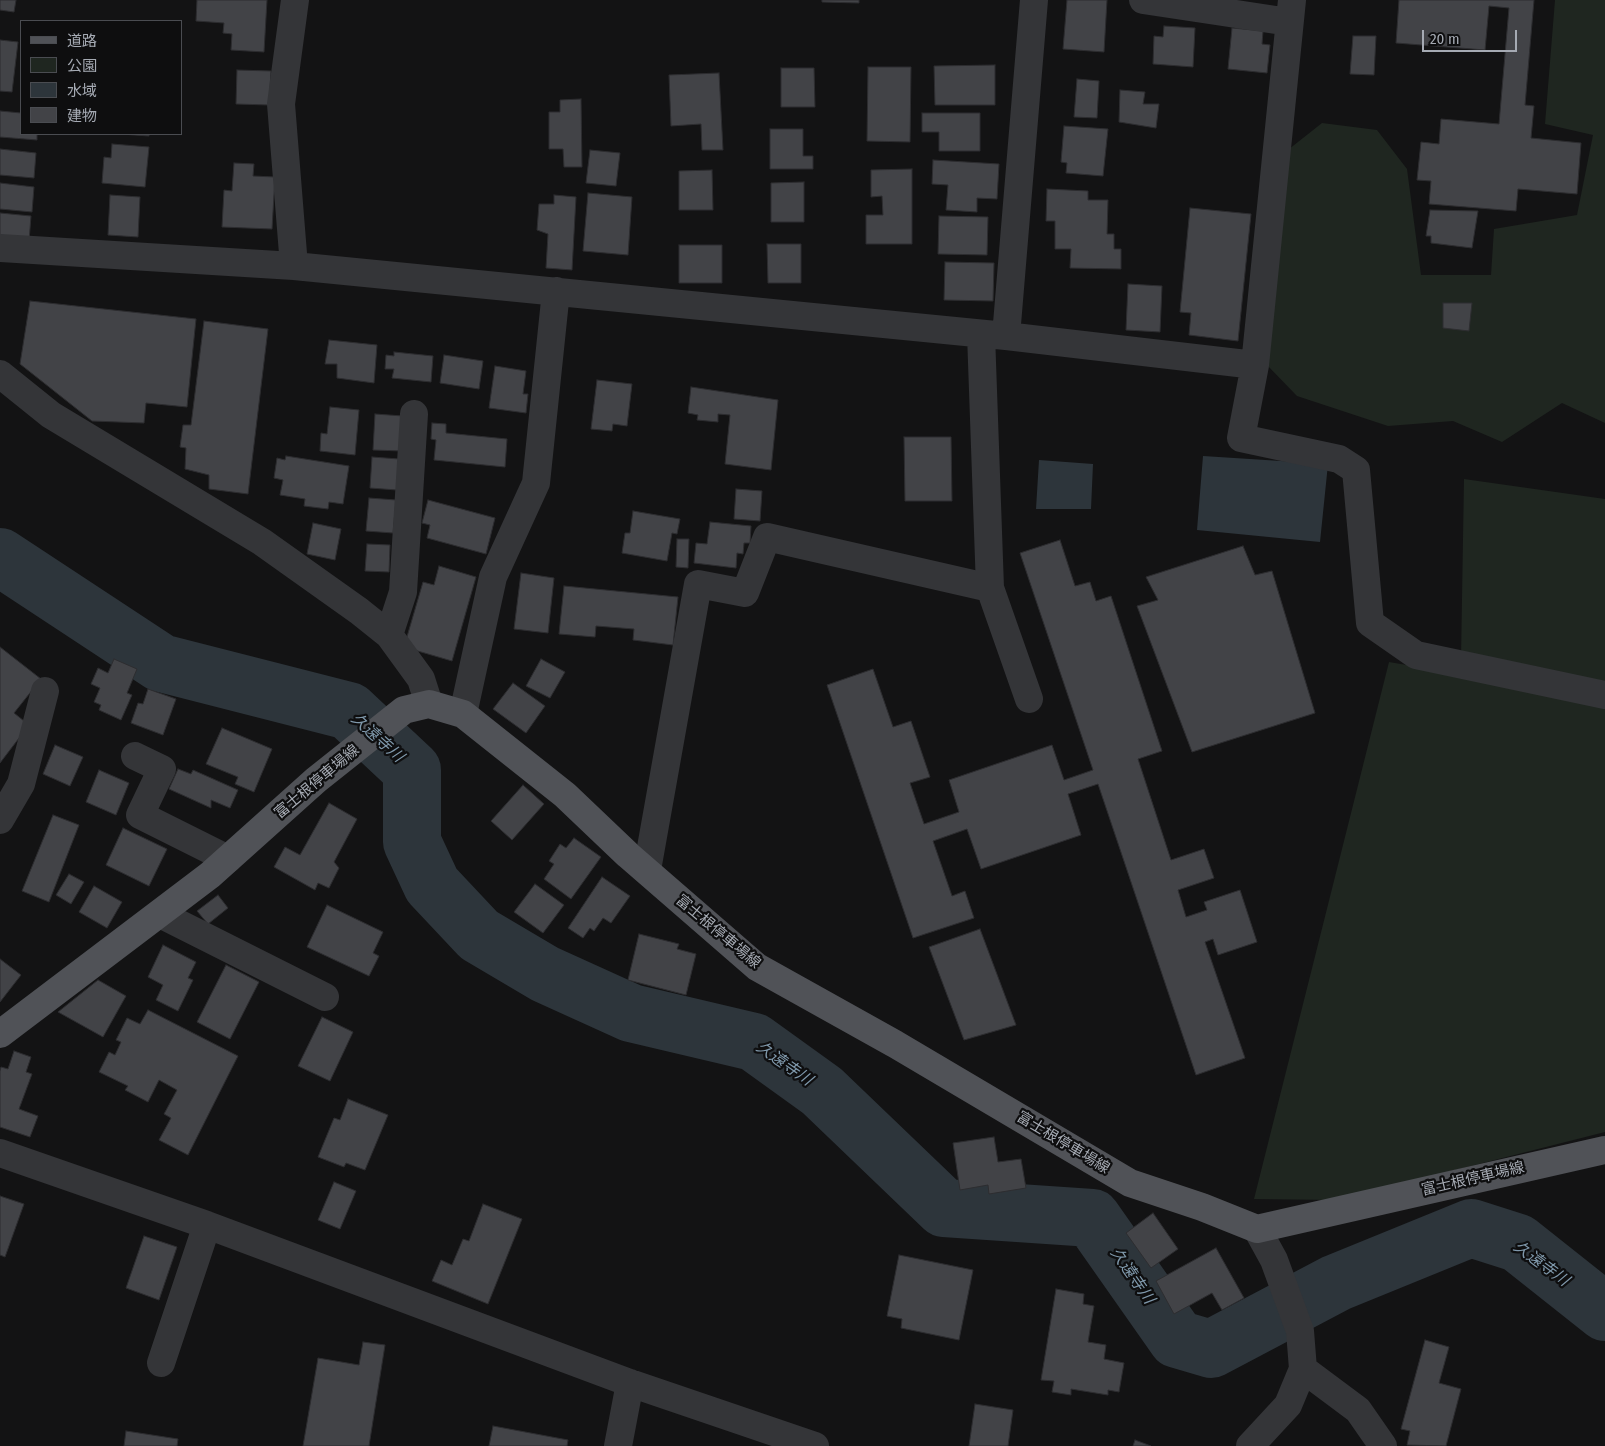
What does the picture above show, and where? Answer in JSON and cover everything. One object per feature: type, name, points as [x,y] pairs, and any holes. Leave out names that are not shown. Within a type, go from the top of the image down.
[{"type":"main road","name":"富士根停車場線","points":[[0,1034],[160,914],[228,859],[316,780],[417,707],[463,714],[565,795],[628,855],[757,967],[895,1044],[1130,1183],[1202,1207],[1257,1229],[1605,1150]]},
{"type":"street","points":[[294,266],[281,104],[296,0]]},
{"type":"street","points":[[1029,699],[990,588],[994,335],[1034,0]]},
{"type":"street","points":[[1143,0],[1290,11],[1255,365],[1241,438],[1339,459],[1356,470],[1370,623],[1416,655],[1605,695]]},
{"type":"street","points":[[0,248],[294,266],[994,335],[1255,365]]},
{"type":"street","points":[[463,714],[493,577],[536,483],[556,291]]},
{"type":"street","points":[[0,374],[51,415],[262,542],[390,635],[421,679],[417,707]]},
{"type":"street","points":[[390,635],[403,592],[414,414]]},
{"type":"street","points":[[647,870],[698,584],[745,594],[767,537],[990,588]]},
{"type":"street","points":[[0,820],[21,784],[45,691]]},
{"type":"street","points":[[135,756],[162,769],[140,816],[228,859]]},
{"type":"street","points":[[160,914],[325,997]]},
{"type":"street","points":[[0,1153],[207,1225],[630,1383],[815,1446]]},
{"type":"street","points":[[161,1363],[207,1225]]},
{"type":"street","points":[[1250,1446],[1288,1405],[1303,1369],[1300,1331],[1274,1260],[1257,1229]]},
{"type":"street","points":[[1303,1369],[1358,1410],[1382,1446]]},
{"type":"street","points":[[618,1446],[630,1383]]},
{"type":"green space","points":[[1555,0],[1605,0],[1605,423],[1562,403],[1502,442],[1453,421],[1388,426],[1297,396],[1266,364],[1279,157],[1322,123],[1377,130],[1407,169],[1421,275],[1491,275],[1494,229],[1577,215],[1593,135],[1545,124]]},
{"type":"green space","points":[[1464,479],[1605,499],[1605,684],[1461,658]]},
{"type":"green space","points":[[1389,662],[1605,699],[1605,1132],[1337,1200],[1254,1199]]},
{"type":"water","points":[[1203,456],[1328,464],[1320,542],[1197,530]]},
{"type":"water","points":[[1039,460],[1093,464],[1091,509],[1036,509]]},
{"type":"building","points":[[0,0],[16,0],[14,12],[0,10]]},
{"type":"building","points":[[197,0],[267,0],[264,52],[231,50],[232,34],[223,33],[224,23],[196,21]]},
{"type":"building","points":[[822,0],[859,0],[859,3],[822,2]]},
{"type":"building","points":[[1067,0],[1107,0],[1104,52],[1063,49]]},
{"type":"building","points":[[1399,0],[1534,0],[1525,105],[1534,106],[1531,138],[1581,143],[1577,194],[1518,189],[1516,211],[1429,204],[1431,181],[1417,180],[1421,142],[1439,144],[1441,119],[1499,124],[1509,8],[1489,6],[1485,50],[1396,43]]},
{"type":"building","points":[[1164,26],[1195,28],[1193,67],[1153,64],[1154,36],[1163,37]]},
{"type":"building","points":[[1232,28],[1263,31],[1262,44],[1270,45],[1267,73],[1228,69]]},
{"type":"building","points":[[1353,36],[1376,36],[1374,75],[1350,74]]},
{"type":"building","points":[[0,40],[18,42],[12,92],[0,91]]},
{"type":"building","points":[[995,65],[995,105],[935,105],[934,66]]},
{"type":"building","points":[[868,67],[911,67],[910,142],[867,141]]},
{"type":"building","points":[[781,68],[814,68],[815,107],[781,107]]},
{"type":"building","points":[[237,70],[271,71],[269,105],[236,104]]},
{"type":"building","points":[[719,73],[723,150],[702,150],[701,124],[671,126],[669,75]]},
{"type":"building","points":[[1077,79],[1099,81],[1097,118],[1074,117]]},
{"type":"building","points":[[1120,90],[1145,92],[1143,104],[1159,104],[1156,128],[1119,122]]},
{"type":"building","points":[[581,99],[582,167],[564,167],[563,149],[549,149],[549,112],[560,112],[560,100]]},
{"type":"building","points":[[0,111],[20,113],[20,135],[37,135],[37,140],[0,137]]},
{"type":"building","points":[[922,113],[980,113],[980,151],[939,151],[939,132],[922,132]]},
{"type":"building","points":[[1064,126],[1108,129],[1103,176],[1066,173],[1067,163],[1061,162]]},
{"type":"building","points":[[770,129],[803,129],[803,156],[813,156],[813,169],[770,169]]},
{"type":"building","points":[[112,144],[149,147],[145,187],[102,183],[104,157],[111,158]]},
{"type":"building","points":[[0,149],[36,153],[34,178],[0,175]]},
{"type":"building","points":[[590,150],[620,153],[616,186],[586,183]]},
{"type":"building","points":[[933,160],[999,164],[997,199],[977,198],[977,212],[946,210],[948,185],[932,184]]},
{"type":"building","points":[[234,163],[254,164],[253,176],[275,177],[272,229],[222,227],[224,190],[232,191]]},
{"type":"building","points":[[912,169],[912,244],[866,244],[866,215],[883,215],[882,196],[871,197],[871,170]]},
{"type":"building","points":[[712,170],[713,210],[679,210],[679,171]]},
{"type":"building","points":[[804,182],[804,222],[771,222],[771,183]]},
{"type":"building","points":[[0,183],[34,187],[32,212],[0,209]]},
{"type":"building","points":[[1047,189],[1088,191],[1088,200],[1108,200],[1107,234],[1114,234],[1114,249],[1121,249],[1121,269],[1070,268],[1071,249],[1055,249],[1055,221],[1046,221]]},
{"type":"building","points":[[588,193],[632,197],[628,255],[583,251]]},
{"type":"building","points":[[110,195],[140,197],[138,237],[108,235]]},
{"type":"building","points":[[554,195],[576,197],[572,270],[546,268],[548,234],[537,230],[539,204],[554,204]]},
{"type":"building","points":[[1190,208],[1251,214],[1238,341],[1189,335],[1191,313],[1180,312]]},
{"type":"building","points":[[1430,210],[1478,211],[1472,248],[1431,243],[1431,236],[1426,236]]},
{"type":"building","points":[[0,213],[31,216],[29,241],[0,238]]},
{"type":"building","points":[[939,216],[988,217],[987,255],[938,254]]},
{"type":"building","points":[[767,244],[801,244],[801,283],[768,283]]},
{"type":"building","points":[[679,245],[722,245],[722,283],[679,283]]},
{"type":"building","points":[[945,262],[994,263],[993,301],[944,300]]},
{"type":"building","points":[[1128,284],[1162,286],[1160,332],[1126,330]]},
{"type":"building","points":[[30,301],[196,319],[187,407],[146,403],[144,423],[92,421],[20,364]]},
{"type":"building","points":[[1443,303],[1472,303],[1469,331],[1443,328]]},
{"type":"building","points":[[204,321],[268,329],[248,494],[209,489],[209,475],[185,469],[186,448],[180,447],[183,425],[191,425]]},
{"type":"building","points":[[329,340],[377,345],[374,383],[337,378],[337,364],[325,364]]},
{"type":"building","points":[[394,352],[433,356],[431,382],[392,378],[394,369],[385,369],[386,355],[394,356]]},
{"type":"building","points":[[444,355],[483,361],[479,389],[440,383]]},
{"type":"building","points":[[495,366],[526,371],[523,394],[528,394],[526,413],[489,408]]},
{"type":"building","points":[[597,380],[632,384],[627,426],[613,424],[612,431],[591,429]]},
{"type":"building","points":[[691,387],[778,400],[771,470],[725,464],[730,415],[718,414],[718,422],[697,420],[698,415],[688,413]]},
{"type":"building","points":[[330,407],[359,410],[355,455],[320,451],[321,433],[327,434]]},
{"type":"building","points":[[375,414],[403,416],[402,451],[373,450]]},
{"type":"building","points":[[432,423],[446,424],[446,433],[507,439],[505,467],[434,460],[436,440],[431,439]]},
{"type":"building","points":[[904,437],[951,437],[952,501],[905,501]]},
{"type":"building","points":[[286,456],[349,466],[343,504],[329,502],[328,509],[304,506],[305,499],[280,495],[283,480],[274,478],[277,458],[285,460]]},
{"type":"building","points":[[372,457],[399,459],[397,490],[370,488]]},
{"type":"building","points":[[736,489],[762,491],[760,521],[734,519]]},
{"type":"building","points":[[369,498],[396,500],[393,533],[366,531]]},
{"type":"building","points":[[428,500],[495,518],[486,554],[427,538],[430,525],[422,523]]},
{"type":"building","points":[[633,511],[680,519],[677,534],[672,533],[667,561],[622,553],[625,533],[630,533]]},
{"type":"building","points":[[710,522],[751,526],[750,543],[744,543],[743,554],[737,553],[736,568],[694,563],[696,543],[707,544]]},
{"type":"building","points":[[313,523],[341,529],[335,560],[307,554]]},
{"type":"building","points":[[677,539],[689,539],[688,568],[676,567]]},
{"type":"building","points":[[1060,540],[1075,586],[1090,582],[1096,601],[1111,596],[1162,751],[1138,759],[1171,860],[1204,849],[1214,878],[1178,890],[1186,917],[1207,910],[1204,902],[1240,890],[1257,942],[1218,955],[1213,939],[1205,942],[1245,1058],[1196,1075],[1098,784],[1068,794],[1081,835],[981,869],[967,829],[933,841],[952,896],[965,891],[974,918],[913,938],[827,685],[873,669],[893,727],[911,721],[930,777],[910,783],[924,824],[959,812],[949,780],[1052,745],[1064,780],[1093,770],[1020,553]]},
{"type":"building","points":[[367,544],[390,545],[389,572],[365,571]]},
{"type":"building","points":[[1243,546],[1255,575],[1272,571],[1315,713],[1192,752],[1137,606],[1158,600],[1146,577]]},
{"type":"building","points":[[439,566],[476,577],[452,661],[404,647],[423,582],[434,585]]},
{"type":"building","points":[[521,573],[554,578],[548,633],[514,629]]},
{"type":"building","points":[[564,586],[678,597],[673,645],[633,640],[634,629],[596,626],[595,637],[559,634]]},
{"type":"building","points":[[0,647],[41,679],[14,713],[29,725],[0,763]]},
{"type":"building","points":[[114,659],[137,669],[127,693],[132,695],[121,720],[99,710],[101,705],[94,702],[100,688],[91,684],[98,668],[108,673]]},
{"type":"building","points":[[541,659],[565,672],[550,698],[526,686]]},
{"type":"building","points":[[513,683],[545,706],[526,733],[493,709]]},
{"type":"building","points":[[148,689],[176,699],[163,735],[131,723],[138,703],[143,704]]},
{"type":"building","points":[[222,728],[272,749],[254,792],[235,784],[238,777],[206,764]]},
{"type":"building","points":[[55,745],[83,757],[70,786],[43,774]]},
{"type":"building","points":[[178,769],[191,774],[193,770],[238,790],[230,808],[211,800],[211,808],[169,789]]},
{"type":"building","points":[[99,770],[129,783],[116,815],[86,802]]},
{"type":"building","points":[[523,785],[544,804],[512,840],[491,821]]},
{"type":"building","points":[[329,803],[357,819],[334,862],[339,868],[329,888],[318,883],[315,890],[274,867],[285,847],[300,855]]},
{"type":"building","points":[[53,815],[79,825],[49,902],[22,891]]},
{"type":"building","points":[[123,828],[167,849],[149,886],[106,865]]},
{"type":"building","points":[[574,838],[601,857],[571,899],[544,879],[554,864],[549,861],[560,844],[566,848]]},
{"type":"building","points":[[69,874],[84,882],[71,904],[56,895]]},
{"type":"building","points":[[602,877],[630,896],[611,923],[603,918],[594,931],[590,928],[583,938],[568,928]]},
{"type":"building","points":[[535,884],[564,905],[543,933],[514,912]]},
{"type":"building","points":[[94,886],[122,902],[107,928],[79,912]]},
{"type":"building","points":[[218,895],[228,908],[208,924],[197,911]]},
{"type":"building","points":[[327,905],[383,932],[373,953],[379,956],[369,976],[307,947]]},
{"type":"building","points":[[980,929],[1016,1025],[964,1040],[929,947]]},
{"type":"building","points":[[639,934],[679,944],[677,949],[696,954],[686,995],[628,980]]},
{"type":"building","points":[[163,945],[196,962],[188,978],[193,980],[178,1011],[156,1000],[163,985],[148,977]]},
{"type":"building","points":[[0,959],[21,975],[0,1002]]},
{"type":"building","points":[[226,965],[259,982],[230,1039],[197,1022]]},
{"type":"building","points":[[98,980],[126,996],[103,1037],[58,1012]]},
{"type":"building","points":[[148,1010],[238,1056],[188,1155],[159,1140],[171,1118],[164,1114],[177,1090],[159,1080],[148,1102],[125,1090],[128,1086],[99,1072],[109,1052],[115,1055],[121,1042],[116,1040],[127,1018],[140,1024]]},
{"type":"building","points":[[322,1017],[353,1032],[330,1081],[298,1066]]},
{"type":"building","points":[[14,1051],[31,1057],[26,1072],[32,1074],[19,1109],[38,1116],[30,1137],[0,1127],[0,1071],[1,1067],[8,1069]]},
{"type":"building","points":[[348,1099],[388,1115],[365,1170],[346,1163],[344,1167],[318,1157],[334,1118],[340,1120]]},
{"type":"building","points":[[994,1137],[998,1162],[1021,1159],[1026,1188],[989,1194],[988,1185],[960,1190],[953,1143]]},
{"type":"building","points":[[334,1182],[356,1191],[340,1229],[318,1220]]},
{"type":"building","points":[[0,1196],[24,1204],[5,1257],[0,1255]]},
{"type":"building","points":[[483,1204],[522,1219],[488,1304],[432,1281],[441,1260],[452,1265],[463,1239],[469,1241]]},
{"type":"building","points":[[1153,1213],[1178,1249],[1151,1268],[1126,1233]]},
{"type":"building","points":[[144,1236],[177,1247],[159,1300],[126,1288]]},
{"type":"building","points":[[1216,1248],[1244,1298],[1222,1310],[1212,1293],[1174,1314],[1156,1281]]},
{"type":"building","points":[[899,1255],[973,1270],[959,1340],[901,1328],[902,1319],[887,1316]]},
{"type":"building","points":[[1056,1289],[1084,1294],[1083,1304],[1094,1306],[1088,1342],[1106,1345],[1104,1359],[1124,1363],[1119,1392],[1108,1390],[1108,1395],[1071,1389],[1071,1395],[1052,1392],[1054,1381],[1041,1380]]},
{"type":"building","points":[[1425,1340],[1449,1347],[1439,1383],[1461,1389],[1446,1446],[1407,1445],[1410,1431],[1401,1429]]},
{"type":"building","points":[[363,1342],[385,1345],[369,1446],[303,1446],[318,1358],[359,1365]]},
{"type":"building","points":[[975,1404],[1013,1410],[1008,1446],[969,1446]]},
{"type":"building","points":[[493,1426],[568,1440],[567,1446],[489,1446]]},
{"type":"building","points":[[126,1431],[178,1439],[177,1446],[124,1446]]},
{"type":"building","points":[[1135,1440],[1151,1446],[1133,1446]]},
{"type":"waterway","name":"久遠寺川","points":[[0,557],[161,663],[349,711],[412,770],[412,842],[432,885],[479,935],[545,974],[631,1013],[754,1042],[822,1091],[944,1208],[1092,1218],[1177,1339],[1211,1349],[1336,1283],[1471,1228],[1518,1243],[1605,1312]]}]
